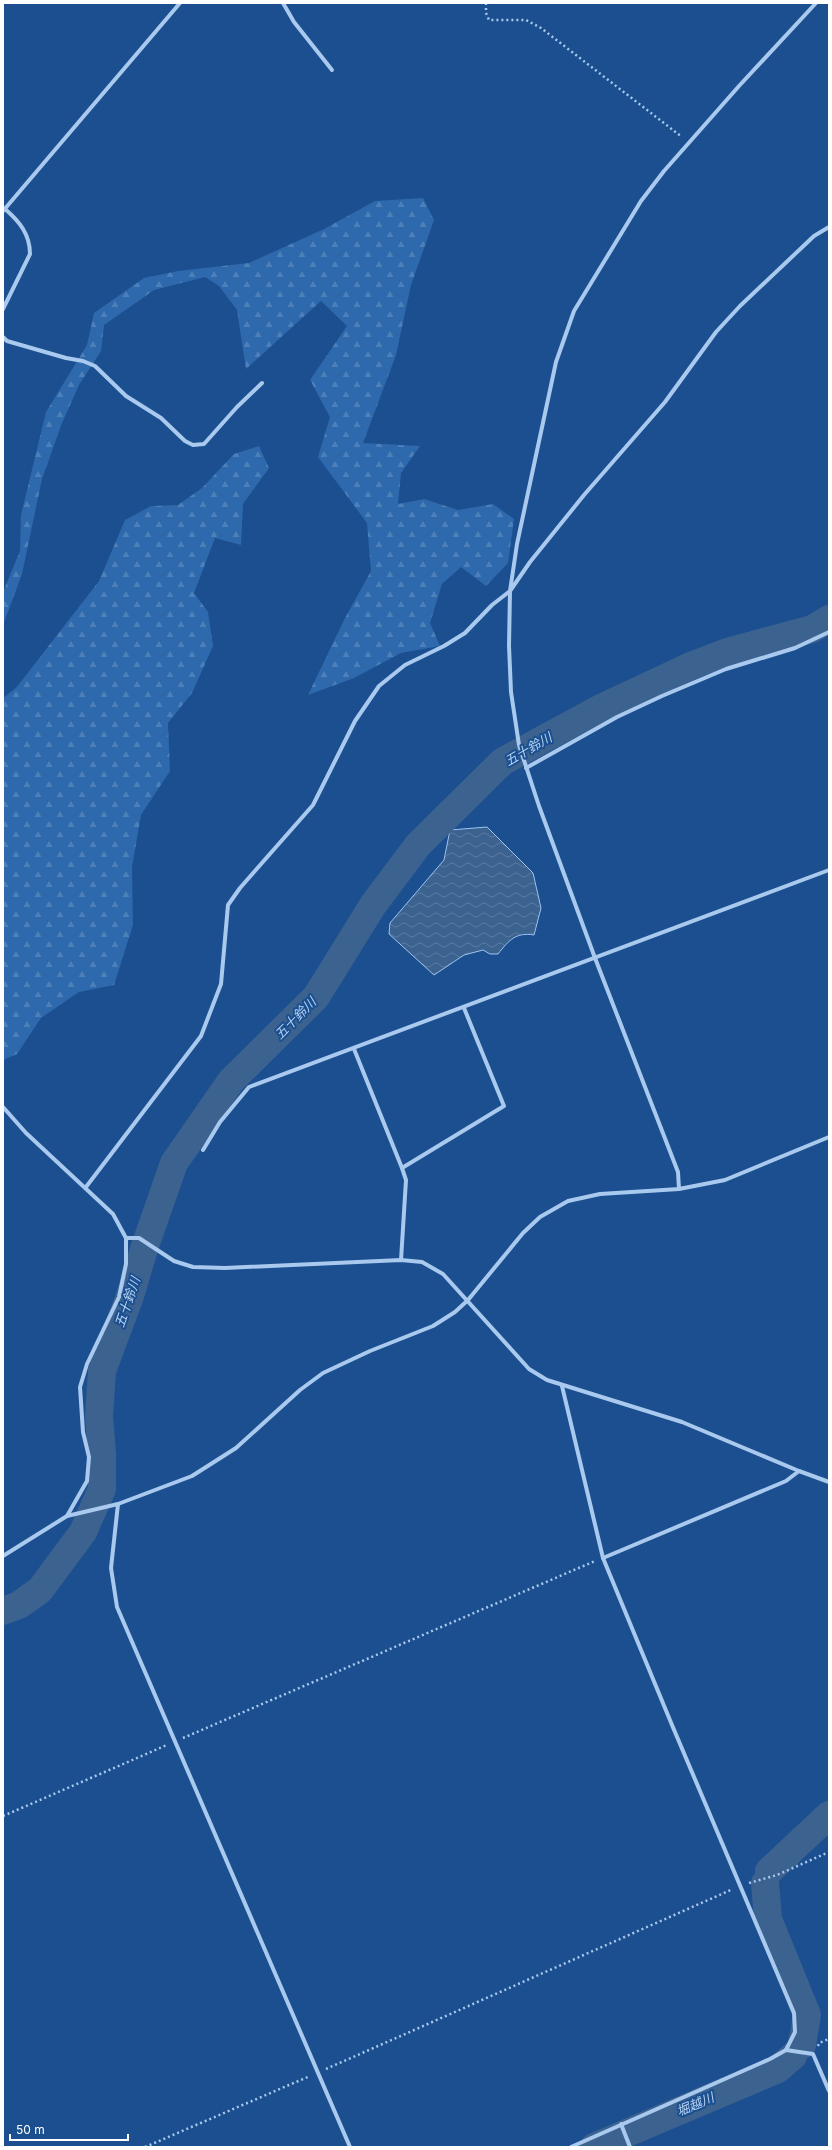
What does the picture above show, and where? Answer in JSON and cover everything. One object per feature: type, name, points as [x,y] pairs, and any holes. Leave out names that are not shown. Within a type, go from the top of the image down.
[{"type":"street","points":[[3,309],[30,254],[30,248],[24,230],[17,219],[4,210],[180,3]]},
{"type":"street","points":[[283,3],[294,22],[332,70]]},
{"type":"street","points":[[679,1189],[678,1172],[595,958],[518,745],[511,692],[509,646],[510,591],[517,544],[556,362],[574,311],[642,201],[664,171],[816,3]]},
{"type":"street","points":[[86,1188],[201,1036],[221,984],[228,906],[240,888],[313,805],[355,721],[379,686],[405,664],[444,646],[465,633],[492,604],[510,591],[530,562],[584,495],[664,402],[716,332],[740,306],[814,236],[829,227]]},
{"type":"street","points":[[3,337],[8,341],[44,353],[83,360],[95,366],[126,396],[160,418],[185,441],[193,445],[204,444],[237,407],[262,383]]},
{"type":"street","points":[[526,768],[610,720],[662,696],[726,669],[795,648],[829,632]]},
{"type":"street","points":[[203,1150],[220,1122],[249,1087],[464,1008],[829,870]]},
{"type":"street","points":[[402,1168],[504,1106],[464,1008]]},
{"type":"street","points":[[354,1048],[406,1180],[401,1260]]},
{"type":"street","points":[[3,1107],[26,1133],[113,1214],[126,1238],[126,1264],[118,1297],[87,1364],[80,1387],[82,1425],[89,1457],[87,1481],[67,1516]]},
{"type":"street","points":[[3,1556],[67,1516],[106,1508],[192,1476],[236,1448],[300,1390],[323,1374],[370,1351],[433,1326],[455,1312],[468,1300],[523,1233],[540,1217],[568,1201],[600,1194],[679,1189],[725,1180],[829,1137]]},
{"type":"street","points":[[126,1238],[139,1238],[156,1251],[174,1261],[193,1266],[225,1268],[401,1260],[422,1262],[443,1274],[529,1368],[546,1380],[682,1422],[829,1482]]},
{"type":"street","points":[[562,1386],[603,1558],[794,2013],[795,2032],[786,2050],[770,2059],[571,2147]]},
{"type":"street","points":[[603,1558],[786,1481],[799,1471]]},
{"type":"street","points":[[118,1504],[111,1568],[117,1607],[350,2147]]},
{"type":"street","points":[[786,2050],[814,2054],[829,2091]]},
{"type":"street","points":[[621,2124],[630,2147]]},
{"type":"path","points":[[486,3],[486,13],[489,20],[526,20],[540,28],[689,142]]},
{"type":"path","points":[[3,1816],[603,1558]]},
{"type":"path","points":[[145,2147],[741,1886],[777,1875],[829,1852]]},
{"type":"path","points":[[814,2054],[819,2043],[829,2039]]},
{"type":"green space","points":[[423,198],[434,220],[411,285],[396,355],[363,443],[420,446],[401,473],[398,504],[424,499],[458,510],[493,504],[514,519],[508,563],[486,586],[461,567],[442,584],[430,623],[440,646],[401,653],[354,678],[308,695],[345,618],[371,571],[367,523],[318,457],[330,417],[310,380],[347,326],[321,301],[246,369],[237,310],[219,286],[205,277],[154,290],[104,325],[101,351],[79,385],[62,423],[42,479],[22,574],[3,625],[3,592],[20,551],[21,515],[46,412],[87,345],[94,313],[144,278],[178,271],[249,263],[324,229],[375,201]]},
{"type":"green space","points":[[259,446],[269,468],[243,504],[241,545],[215,538],[194,593],[208,612],[213,646],[192,693],[168,723],[170,771],[141,815],[132,867],[133,925],[114,985],[79,992],[41,1018],[17,1054],[3,1060],[3,698],[16,688],[99,581],[125,520],[151,506],[178,505],[202,488],[234,454]]},
{"type":"water","points":[[487,827],[533,873],[541,908],[534,935],[528,934],[513,938],[498,954],[490,954],[483,950],[464,955],[434,975],[389,934],[390,923],[444,860],[450,830]]},
{"type":"waterway","name":"五十鈴川","points":[[3,1611],[19,1605],[40,1590],[83,1532],[102,1489],[102,1454],[99,1417],[102,1371],[130,1296],[144,1249],[174,1163],[231,1081],[316,997],[373,905],[418,845],[502,762],[538,742],[599,709],[693,665],[727,652],[812,629],[829,619]]},
{"type":"waterway","name":"堀越川","points":[[769,1871],[829,1815]]},
{"type":"waterway","name":"堀越川","points":[[765,1883],[768,1919],[807,2015],[802,2045]]},
{"type":"waterway","name":"堀越川","points":[[594,2147],[778,2069],[793,2056]]}]
